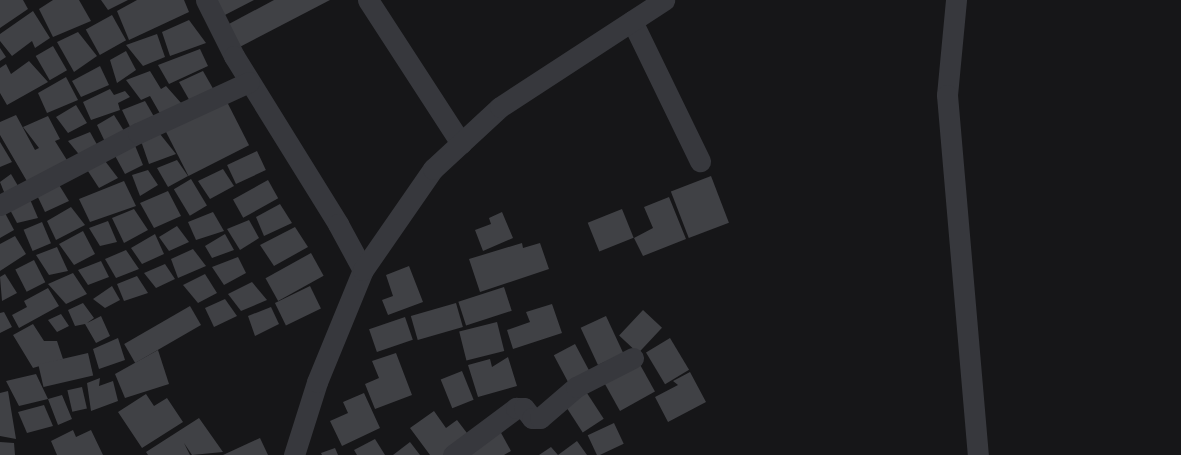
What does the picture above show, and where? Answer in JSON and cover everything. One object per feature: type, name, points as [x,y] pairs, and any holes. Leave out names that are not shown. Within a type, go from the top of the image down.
[{"type":"street","points":[[206,0],[249,82],[338,224],[363,270]]},
{"type":"street","points":[[368,0],[460,143]]},
{"type":"street","points":[[294,455],[317,382],[363,270],[406,202],[460,143],[500,107],[664,0]]},
{"type":"street","points":[[956,0],[946,95],[978,455]]},
{"type":"street","points":[[632,21],[700,161]]},
{"type":"street","points":[[0,205],[138,133],[249,82]]},
{"type":"street","points":[[453,455],[516,408],[524,408],[532,418],[540,418],[576,387],[633,358]]},
{"type":"building","points":[[0,0],[23,0],[28,9],[0,28]]},
{"type":"building","points":[[53,0],[79,0],[91,21],[53,37],[39,9]]},
{"type":"building","points":[[101,0],[128,0],[108,10]]},
{"type":"building","points":[[137,0],[184,0],[189,12],[129,40],[117,11]]},
{"type":"building","points":[[217,0],[254,0],[223,16]]},
{"type":"building","points":[[274,0],[330,0],[232,51],[227,25]]},
{"type":"building","points":[[33,11],[50,38],[35,48],[32,41],[12,56],[0,41],[0,34]]},
{"type":"building","points":[[112,15],[126,40],[100,55],[86,30]]},
{"type":"building","points":[[189,20],[206,43],[170,56],[162,32]]},
{"type":"building","points":[[78,32],[97,56],[74,72],[57,42]]},
{"type":"building","points":[[157,34],[165,57],[143,66],[126,45]]},
{"type":"building","points":[[53,46],[67,70],[50,80],[36,56]]},
{"type":"building","points":[[0,48],[6,57],[0,61]]},
{"type":"building","points":[[200,49],[208,66],[169,84],[158,65]]},
{"type":"building","points":[[126,51],[136,70],[117,83],[110,60]]},
{"type":"building","points":[[29,61],[48,82],[7,105],[0,93],[0,68],[6,64],[11,74]]},
{"type":"building","points":[[100,66],[109,85],[81,97],[72,81]]},
{"type":"building","points":[[150,71],[161,89],[166,86],[182,104],[162,117],[150,96],[141,100],[126,80]]},
{"type":"building","points":[[203,71],[215,92],[191,103],[179,82]]},
{"type":"building","points":[[66,77],[78,100],[47,113],[38,93]]},
{"type":"building","points":[[110,89],[114,95],[125,91],[130,97],[118,103],[120,110],[91,120],[83,102]]},
{"type":"building","points":[[225,98],[249,145],[188,176],[164,129]]},
{"type":"building","points":[[145,101],[156,120],[132,131],[122,110]]},
{"type":"building","points":[[76,105],[87,123],[68,133],[56,117]]},
{"type":"building","points":[[16,115],[35,150],[39,148],[23,127],[48,116],[60,139],[55,141],[70,165],[28,183],[0,135],[0,122]]},
{"type":"building","points":[[114,115],[126,134],[106,144],[97,125]]},
{"type":"building","points":[[90,132],[100,150],[82,158],[68,141]]},
{"type":"building","points":[[160,134],[176,154],[149,164],[141,141]]},
{"type":"building","points":[[0,142],[12,162],[0,167]]},
{"type":"building","points":[[134,143],[143,165],[125,174],[113,152]]},
{"type":"building","points":[[257,151],[266,170],[236,184],[227,165]]},
{"type":"building","points":[[102,157],[118,178],[99,188],[84,165]]},
{"type":"building","points":[[177,160],[188,176],[168,187],[157,168]]},
{"type":"building","points":[[223,169],[234,186],[210,199],[198,181]]},
{"type":"building","points":[[148,170],[158,185],[140,196],[132,175]]},
{"type":"building","points":[[11,174],[21,191],[6,197],[0,182]]},
{"type":"building","points":[[711,176],[729,223],[689,238],[671,191]]},
{"type":"building","points":[[191,179],[207,206],[190,216],[174,189]]},
{"type":"building","points":[[56,180],[69,201],[45,212],[35,191]]},
{"type":"building","points":[[268,180],[278,198],[243,218],[233,199]]},
{"type":"building","points":[[124,181],[136,206],[90,222],[79,199]]},
{"type":"building","points":[[168,191],[181,216],[154,228],[140,203]]},
{"type":"building","points":[[29,197],[38,218],[17,223],[8,206]]},
{"type":"building","points":[[669,197],[686,239],[643,256],[634,238],[653,228],[644,207]]},
{"type":"building","points":[[280,204],[292,223],[264,236],[256,217]]},
{"type":"building","points":[[71,207],[85,225],[56,240],[47,221]]},
{"type":"building","points":[[134,209],[148,230],[124,243],[112,218]]},
{"type":"building","points":[[622,209],[634,238],[599,252],[588,223]]},
{"type":"building","points":[[213,212],[224,231],[196,240],[188,222]]},
{"type":"building","points":[[502,212],[513,238],[483,251],[475,230],[491,224],[489,218]]},
{"type":"building","points":[[5,213],[14,230],[0,238],[0,216]]},
{"type":"building","points":[[249,220],[259,238],[240,250],[227,229]]},
{"type":"building","points":[[108,221],[117,242],[100,246],[89,228]]},
{"type":"building","points":[[42,222],[51,243],[33,251],[24,230]]},
{"type":"building","points":[[177,226],[189,242],[169,251],[159,237]]},
{"type":"building","points":[[295,227],[308,247],[274,266],[260,245]]},
{"type":"building","points":[[83,231],[95,254],[74,265],[59,244]]},
{"type":"building","points":[[155,234],[164,254],[142,264],[131,248]]},
{"type":"building","points":[[225,234],[234,250],[212,258],[205,246]]},
{"type":"building","points":[[15,236],[26,254],[0,271],[0,244]]},
{"type":"building","points":[[522,243],[523,248],[540,243],[549,269],[480,292],[469,259]]},
{"type":"building","points":[[57,247],[68,271],[49,275],[36,255]]},
{"type":"building","points":[[193,249],[206,266],[178,278],[171,259]]},
{"type":"building","points":[[126,250],[139,269],[116,278],[105,259]]},
{"type":"building","points":[[311,253],[324,276],[278,301],[266,278]]},
{"type":"building","points":[[238,257],[246,273],[224,285],[212,267]]},
{"type":"building","points":[[34,260],[45,282],[27,292],[15,270]]},
{"type":"building","points":[[101,261],[109,277],[88,285],[78,270]]},
{"type":"building","points":[[165,264],[175,279],[156,288],[144,273]]},
{"type":"building","points":[[409,266],[423,302],[388,315],[382,300],[393,296],[386,275]]},
{"type":"building","points":[[73,273],[87,294],[66,304],[48,284]]},
{"type":"building","points":[[5,274],[17,293],[2,301],[0,277]]},
{"type":"building","points":[[205,274],[217,293],[198,303],[183,285]]},
{"type":"building","points":[[137,276],[148,293],[124,301],[117,284]]},
{"type":"building","points":[[252,282],[267,300],[241,311],[228,294]]},
{"type":"building","points":[[112,286],[120,300],[105,308],[93,299]]},
{"type":"building","points":[[310,286],[321,308],[286,326],[275,303]]},
{"type":"building","points":[[504,287],[512,311],[466,326],[458,302]]},
{"type":"building","points":[[48,288],[59,306],[19,328],[12,315],[27,307],[24,301]]},
{"type":"building","points":[[225,299],[237,316],[214,327],[205,308]]},
{"type":"building","points":[[83,303],[94,318],[87,323],[101,316],[110,336],[96,343],[85,324],[75,326],[68,310]]},
{"type":"building","points":[[456,303],[463,327],[418,340],[411,316]]},
{"type":"building","points":[[552,304],[562,333],[513,349],[507,330],[530,322],[526,312]]},
{"type":"building","points":[[190,306],[201,325],[135,363],[124,344]]},
{"type":"building","points":[[271,307],[279,324],[255,336],[248,316]]},
{"type":"building","points":[[643,310],[662,328],[638,353],[619,336]]},
{"type":"building","points":[[4,312],[12,327],[0,333],[0,313]]},
{"type":"building","points":[[61,314],[69,326],[57,332],[48,320]]},
{"type":"building","points":[[606,316],[623,353],[598,365],[581,328]]},
{"type":"building","points":[[405,317],[413,340],[377,352],[369,329]]},
{"type":"building","points":[[497,322],[504,351],[466,361],[459,331]]},
{"type":"building","points":[[33,324],[44,341],[57,341],[63,359],[33,368],[13,335]]},
{"type":"building","points":[[118,338],[125,360],[99,369],[93,349]]},
{"type":"building","points":[[670,338],[689,370],[665,384],[646,352]]},
{"type":"building","points":[[575,344],[592,376],[571,387],[554,355]]},
{"type":"building","points":[[158,350],[169,384],[125,398],[115,374]]},
{"type":"building","points":[[88,353],[93,375],[43,387],[38,364]]},
{"type":"building","points":[[396,353],[412,395],[375,409],[365,384],[379,378],[372,361]]},
{"type":"building","points":[[508,357],[517,386],[478,397],[468,365],[490,359],[492,367]]},
{"type":"building","points":[[638,361],[655,392],[620,411],[603,380]]},
{"type":"building","points":[[462,371],[474,400],[452,408],[441,380]]},
{"type":"building","points":[[690,372],[706,402],[668,422],[655,397],[678,385],[673,381]]},
{"type":"building","points":[[36,374],[48,399],[19,406],[6,381]]},
{"type":"building","points":[[100,378],[99,386],[113,381],[118,401],[91,411],[87,383]]},
{"type":"building","points":[[82,387],[87,408],[72,412],[67,390]]},
{"type":"building","points":[[583,387],[604,419],[583,432],[562,401]]},
{"type":"building","points":[[8,391],[16,439],[0,436],[0,393]]},
{"type":"building","points":[[364,393],[380,428],[342,446],[330,421],[348,413],[343,402]]},
{"type":"building","points":[[146,394],[154,406],[167,398],[183,422],[142,448],[118,412]]},
{"type":"building","points":[[62,395],[72,419],[58,425],[48,399]]},
{"type":"building","points":[[44,405],[53,426],[27,433],[18,412]]},
{"type":"building","points":[[434,411],[446,428],[457,420],[470,437],[446,455],[430,455],[410,428]]},
{"type":"building","points":[[199,418],[223,452],[192,455],[184,443],[190,455],[148,455],[146,452]]},
{"type":"building","points":[[614,423],[624,444],[597,455],[588,435]]},
{"type":"building","points":[[73,430],[76,437],[91,430],[103,455],[57,455],[51,441]]},
{"type":"building","points":[[500,431],[511,451],[504,455],[461,455]]},
{"type":"building","points":[[260,438],[268,455],[223,455]]},
{"type":"building","points":[[375,439],[385,455],[357,455],[354,450]]},
{"type":"building","points":[[577,441],[587,455],[558,455]]},
{"type":"building","points":[[0,442],[14,443],[15,455],[0,455]]},
{"type":"building","points":[[410,442],[420,455],[393,455]]},
{"type":"building","points":[[551,447],[558,455],[539,455]]},
{"type":"building","points":[[335,448],[338,455],[322,455],[321,453]]}]
